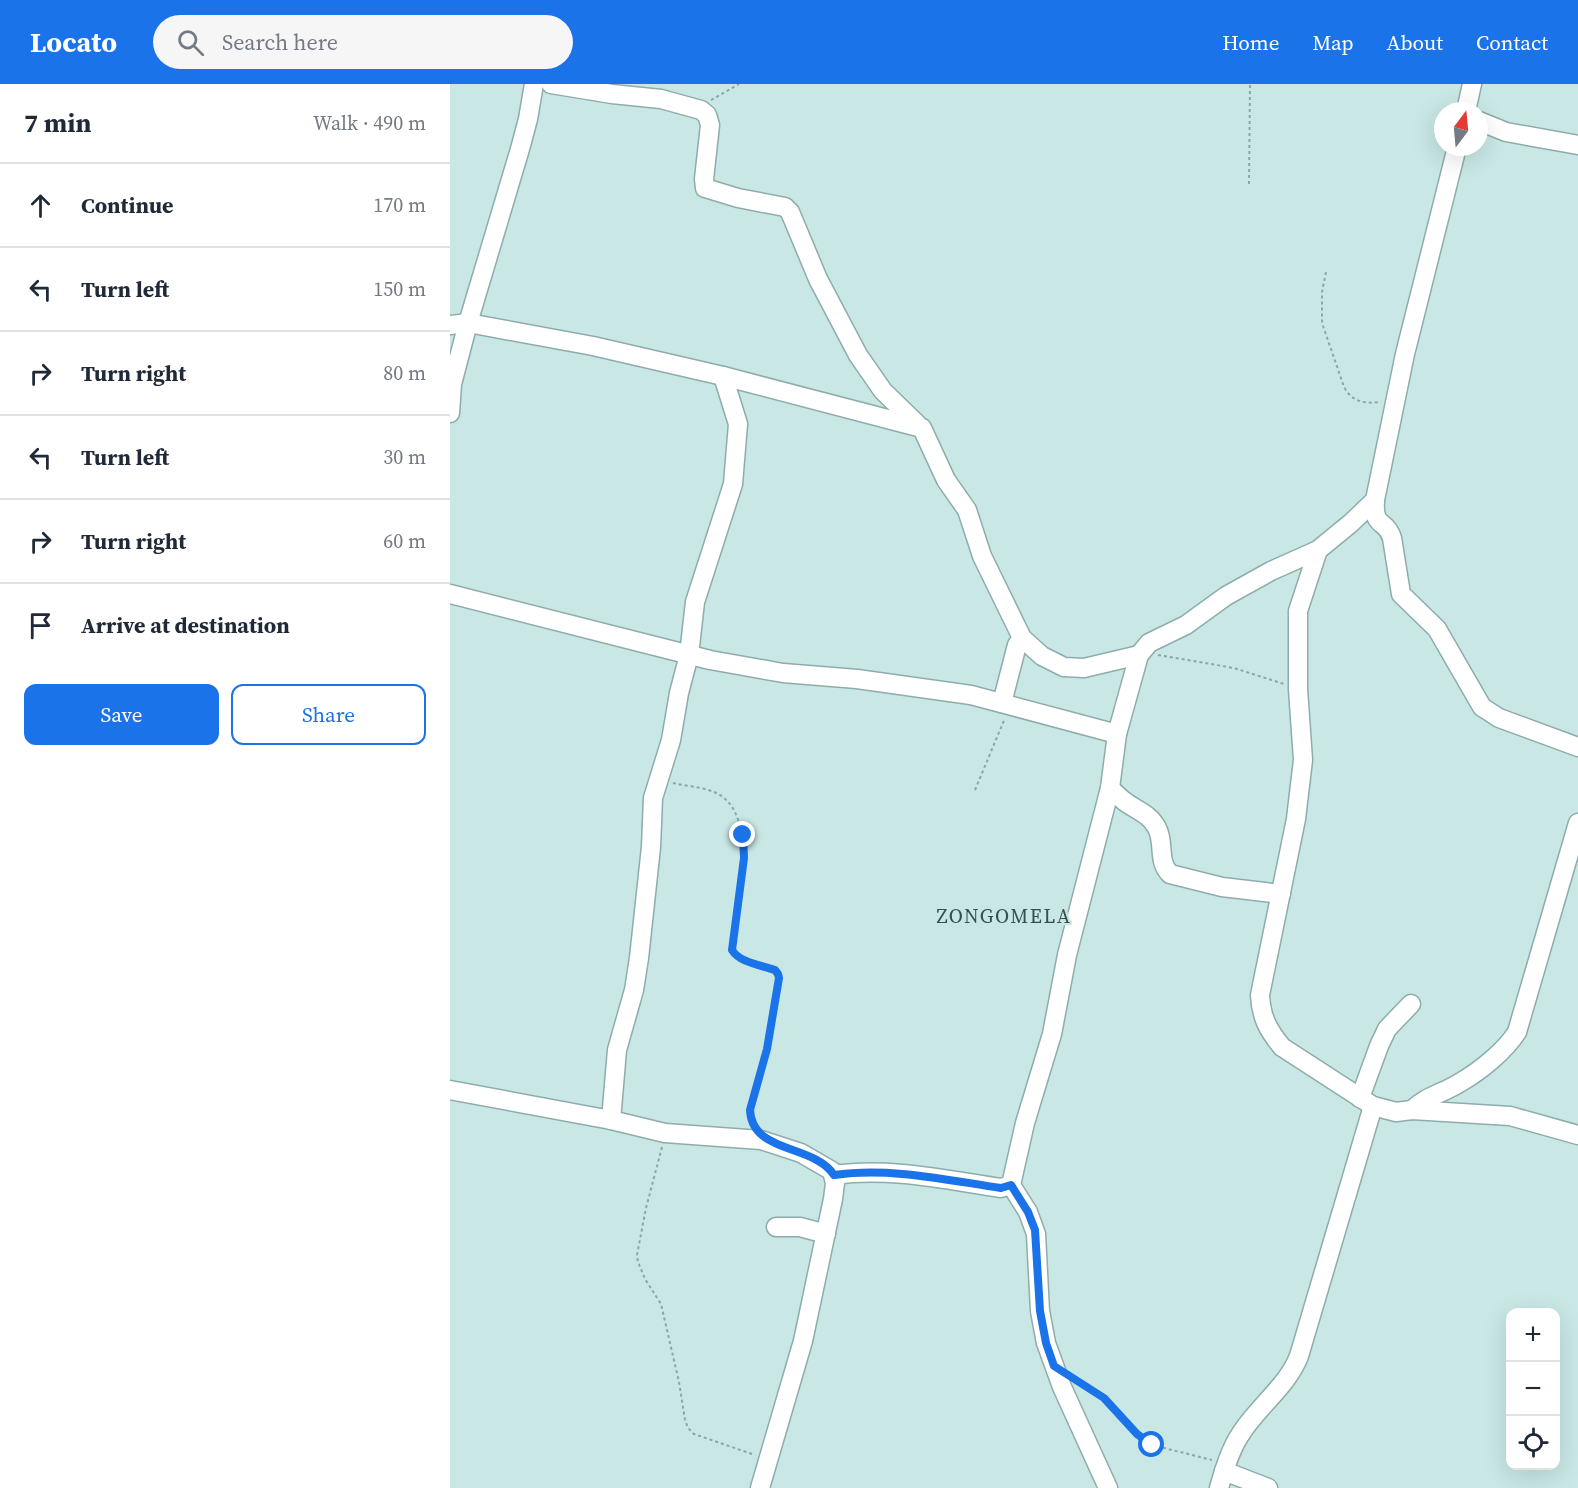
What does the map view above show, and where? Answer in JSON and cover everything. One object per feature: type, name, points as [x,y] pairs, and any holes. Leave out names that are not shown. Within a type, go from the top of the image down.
[{"type":"street","points":[[450,413],[459,324],[520,149],[534,84]]},
{"type":"street","points":[[551,84],[647,90],[698,109],[707,115],[710,125],[705,188],[738,198],[784,207],[790,212],[818,279],[858,355],[883,391],[922,428],[946,480],[967,510],[982,556],[1022,638],[1042,656],[1064,667],[1084,668],[1141,653]]},
{"type":"street","points":[[1471,102],[1472,84]]},
{"type":"street","points":[[1488,122],[1506,132],[1578,145]]},
{"type":"street","points":[[1455,156],[1407,342],[1375,500],[1376,518],[1389,530],[1392,538],[1401,594],[1437,629],[1482,707],[1499,718],[1578,747]]},
{"type":"street","points":[[459,324],[593,346],[723,376],[922,428]]},
{"type":"street","points":[[611,1120],[617,1050],[634,990],[639,958],[651,847],[653,801],[671,740],[679,693],[689,655],[695,602],[729,501],[736,459],[738,423],[723,376]]},
{"type":"street","points":[[1108,1488],[1062,1387],[1046,1343],[1040,1311],[1035,1230],[1028,1212],[1011,1185],[1025,1123],[1052,1034],[1067,955],[1110,788],[1117,734],[1141,653],[1152,641],[1186,625],[1226,596],[1271,571],[1318,550],[1375,500]]},
{"type":"street","points":[[1318,550],[1299,606],[1298,689],[1303,760],[1296,819],[1260,995],[1264,1022],[1270,1034],[1282,1047],[1367,1102],[1396,1112],[1412,1110],[1510,1116],[1578,1135]]},
{"type":"street","points":[[450,594],[689,655],[783,673],[927,688],[1006,704],[1117,734]]},
{"type":"street","points":[[1006,704],[1017,645],[1022,638]]},
{"type":"street","points":[[1110,788],[1124,801],[1146,815],[1157,827],[1161,839],[1163,865],[1170,874],[1222,887],[1281,894]]},
{"type":"street","points":[[1412,1110],[1424,1100],[1460,1083],[1508,1045],[1516,1032],[1578,823]]},
{"type":"street","points":[[1268,1488],[1224,1474],[1239,1436],[1286,1379],[1299,1356],[1367,1102],[1379,1046],[1387,1029],[1411,1004]]},
{"type":"street","points":[[450,1090],[611,1120],[665,1133],[770,1142],[819,1162],[834,1175],[856,1172],[922,1175],[1001,1188],[1011,1185]]},
{"type":"street","points":[[760,1488],[803,1341],[833,1199],[834,1175]]},
{"type":"street","points":[[776,1227],[800,1227],[826,1233]]},
{"type":"path","points":[[698,109],[739,84]]},
{"type":"path","points":[[1249,184],[1250,84]]},
{"type":"path","points":[[1326,272],[1322,292],[1322,323],[1348,394],[1357,401],[1378,403],[1397,395]]},
{"type":"path","points":[[1141,653],[1234,668],[1298,689]]},
{"type":"path","points":[[975,790],[993,751],[1006,704]]},
{"type":"path","points":[[659,779],[714,792],[721,796],[729,804],[743,835],[744,858],[733,954],[775,970],[779,978],[767,1049],[750,1110],[753,1124],[770,1142]]},
{"type":"path","points":[[665,1133],[637,1255],[645,1279],[661,1304],[679,1382],[685,1420],[688,1428],[694,1434],[743,1450],[768,1462]]},
{"type":"path","points":[[1054,1366],[1104,1398],[1137,1434],[1152,1445],[1224,1474]]},
{"type":"district","name":"ZONGOMELA","points":[[1004,916]]},
{"type":"route","points":[[743,835],[744,858],[733,954],[775,970],[779,978],[767,1049],[750,1110],[753,1124],[770,1142],[819,1162],[834,1175],[856,1172],[922,1175],[1001,1188],[1011,1185],[1028,1212],[1036,1234],[1040,1311],[1046,1343],[1054,1366],[1104,1398],[1137,1434],[1152,1445]]}]
